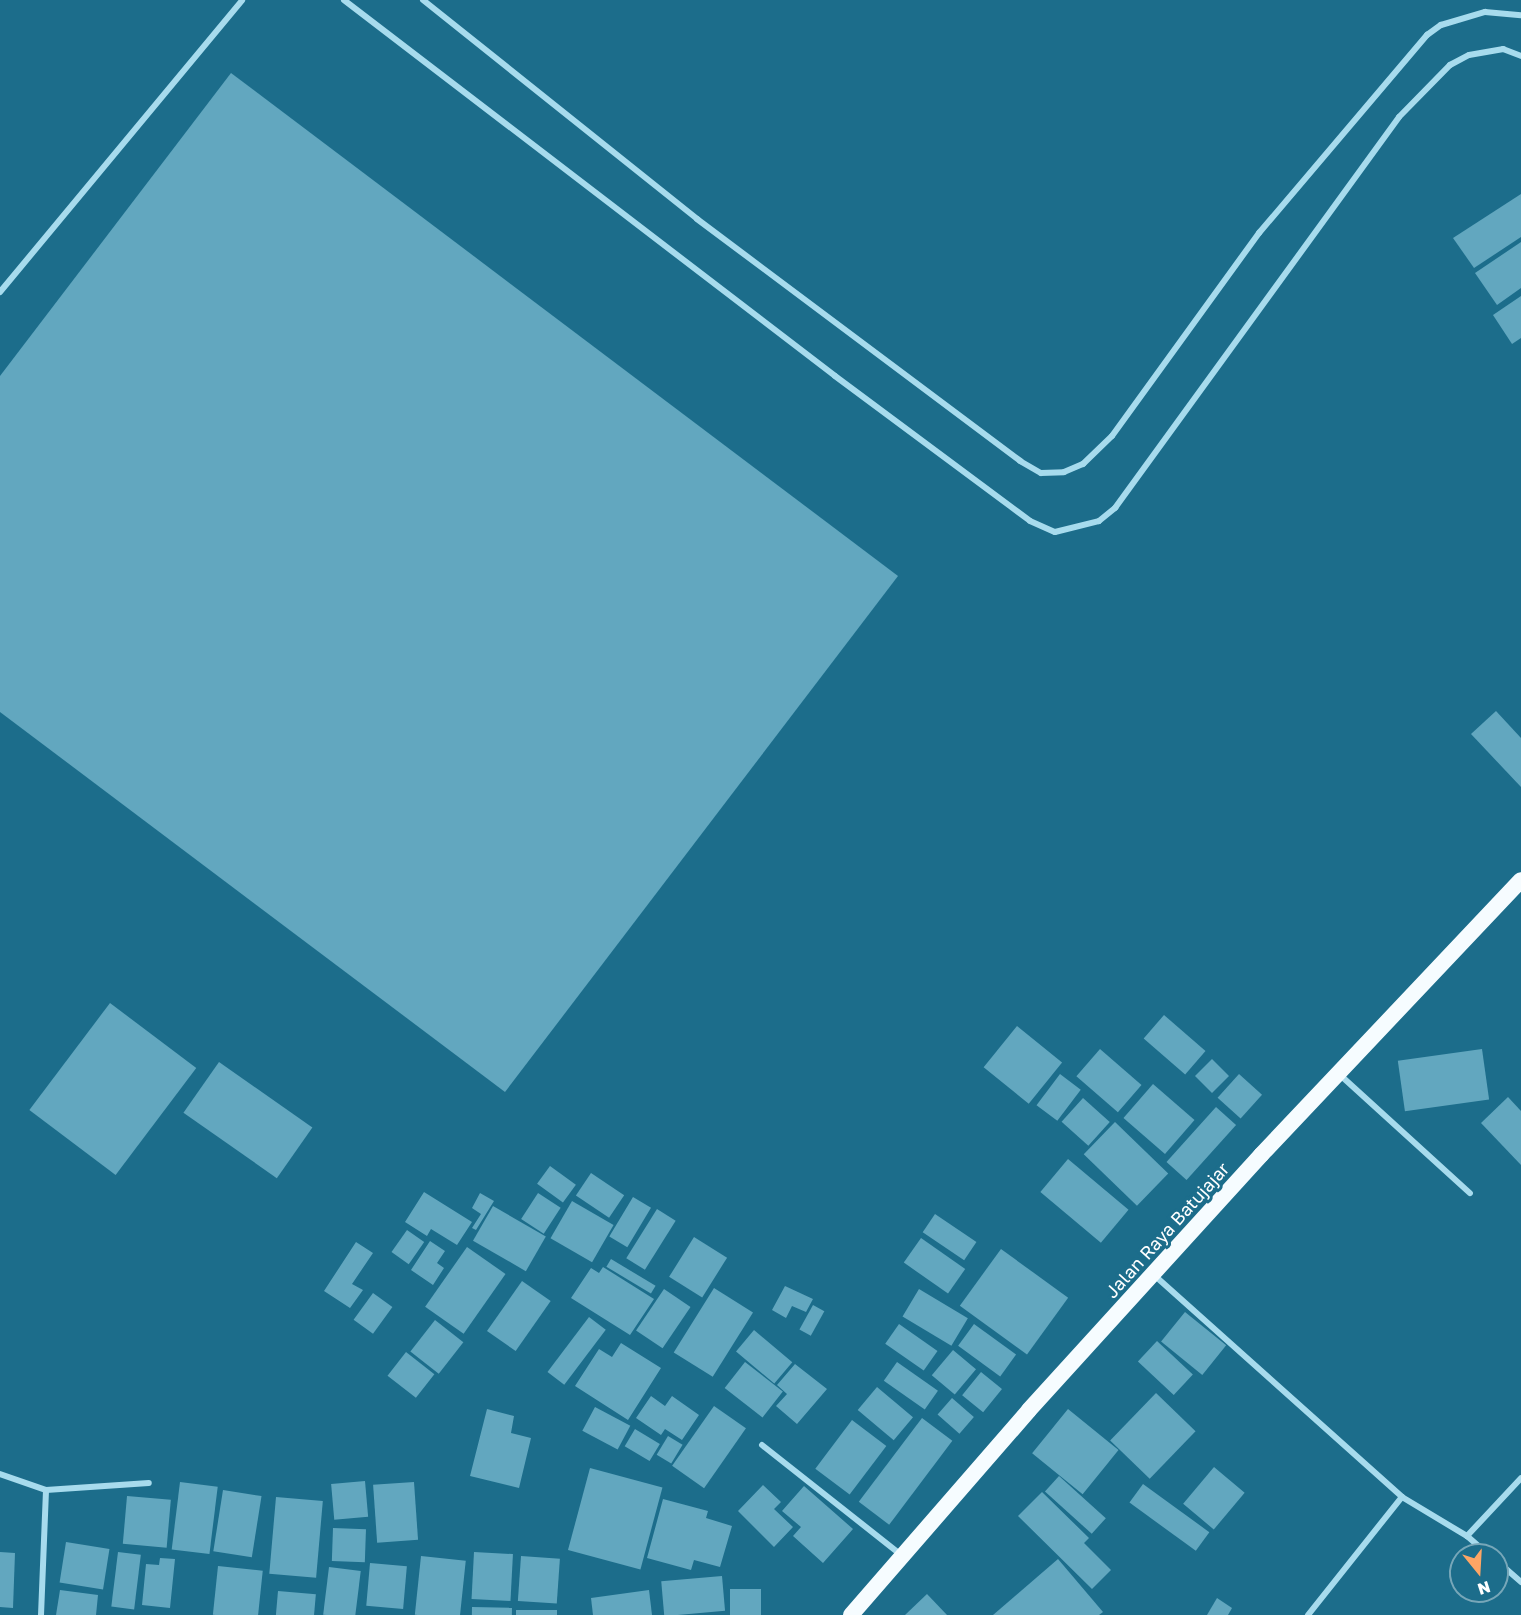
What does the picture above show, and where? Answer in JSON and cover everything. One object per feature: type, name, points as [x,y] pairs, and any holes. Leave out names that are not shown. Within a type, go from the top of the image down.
[{"type":"highway","name":"Jalan Raya Batujajar","points":[[851,1615],[1029,1410],[1338,1073],[1521,880]]},
{"type":"street","points":[[0,292],[242,0]]},
{"type":"street","points":[[344,0],[835,376],[1030,521],[1054,532],[1099,521],[1115,508],[1399,117],[1450,65],[1469,55],[1503,50],[1521,56]]},
{"type":"street","points":[[423,0],[697,219],[1020,461],[1041,473],[1064,472],[1083,464],[1112,436],[1259,233],[1427,35],[1441,25],[1485,12],[1521,15]]},
{"type":"street","points":[[1338,1073],[1470,1193]]},
{"type":"street","points":[[1154,1274],[1402,1497],[1475,1543]]},
{"type":"street","points":[[762,1445],[903,1556]]},
{"type":"street","points":[[0,1474],[46,1490],[150,1484]]},
{"type":"street","points":[[1467,1536],[1521,1479]]},
{"type":"street","points":[[41,1615],[46,1490]]},
{"type":"street","points":[[1308,1615],[1402,1497]]},
{"type":"street","points":[[1509,1572],[1521,1581]]},
{"type":"building","points":[[231,73],[898,576],[505,1092],[0,712],[0,376]]},
{"type":"building","points":[[1521,194],[1521,237],[1474,268],[1453,238]]},
{"type":"building","points":[[1521,242],[1521,288],[1497,305],[1475,273]]},
{"type":"building","points":[[1521,296],[1521,338],[1512,344],[1493,315]]},
{"type":"building","points":[[1496,711],[1521,738],[1521,787],[1471,734]]},
{"type":"building","points":[[110,1003],[196,1068],[116,1175],[29,1110]]},
{"type":"building","points":[[1164,1015],[1206,1051],[1185,1074],[1144,1038]]},
{"type":"building","points":[[1017,1026],[1062,1063],[1029,1104],[984,1067]]},
{"type":"building","points":[[1100,1049],[1142,1085],[1118,1112],[1076,1076]]},
{"type":"building","points":[[1482,1049],[1489,1100],[1405,1111],[1398,1061]]},
{"type":"building","points":[[1212,1059],[1229,1076],[1212,1093],[1195,1076]]},
{"type":"building","points":[[219,1062],[312,1127],[277,1178],[183,1113]]},
{"type":"building","points":[[1060,1074],[1081,1090],[1057,1121],[1037,1105]]},
{"type":"building","points":[[1239,1074],[1262,1095],[1241,1119],[1218,1098]]},
{"type":"building","points":[[1153,1084],[1195,1120],[1165,1154],[1123,1118]]},
{"type":"building","points":[[1508,1097],[1521,1111],[1521,1165],[1481,1123]]},
{"type":"building","points":[[1083,1098],[1110,1122],[1088,1146],[1062,1122]]},
{"type":"building","points":[[1216,1107],[1236,1125],[1187,1180],[1166,1162]]},
{"type":"building","points":[[1115,1122],[1168,1173],[1137,1206],[1084,1154]]},
{"type":"building","points":[[1068,1159],[1129,1210],[1101,1243],[1040,1192]]},
{"type":"building","points":[[550,1166],[576,1185],[563,1203],[537,1184]]},
{"type":"building","points":[[591,1173],[624,1195],[609,1218],[576,1195]]},
{"type":"building","points":[[424,1192],[472,1222],[457,1245],[431,1229],[427,1236],[405,1222]]},
{"type":"building","points":[[480,1193],[494,1201],[476,1230],[472,1228],[481,1214],[472,1208]]},
{"type":"building","points":[[538,1193],[561,1208],[544,1234],[521,1219]]},
{"type":"building","points":[[633,1197],[651,1208],[627,1247],[609,1236]]},
{"type":"building","points":[[572,1201],[614,1225],[592,1262],[550,1238]]},
{"type":"building","points":[[493,1206],[546,1236],[526,1271],[473,1241]]},
{"type":"building","points":[[657,1209],[676,1221],[645,1270],[626,1258]]},
{"type":"building","points":[[935,1214],[976,1242],[964,1260],[923,1232]]},
{"type":"building","points":[[407,1230],[424,1242],[409,1264],[392,1252]]},
{"type":"building","points":[[694,1237],[727,1258],[702,1298],[669,1277]]},
{"type":"building","points":[[921,1238],[965,1269],[948,1294],[904,1263]]},
{"type":"building","points":[[430,1241],[445,1251],[437,1263],[444,1268],[433,1285],[411,1270]]},
{"type":"building","points":[[356,1242],[373,1253],[352,1284],[363,1290],[350,1308],[324,1291]]},
{"type":"building","points":[[467,1247],[506,1274],[464,1334],[425,1307]]},
{"type":"building","points":[[1001,1249],[1068,1298],[1027,1354],[960,1306]]},
{"type":"building","points":[[611,1259],[656,1286],[651,1293],[606,1267]]},
{"type":"building","points":[[603,1267],[654,1299],[630,1335],[571,1298],[591,1268],[599,1273]]},
{"type":"building","points":[[522,1281],[551,1301],[516,1351],[487,1331]]},
{"type":"building","points":[[785,1286],[813,1299],[806,1312],[792,1306],[786,1318],[772,1310]]},
{"type":"building","points":[[714,1288],[753,1312],[713,1377],[674,1352]]},
{"type":"building","points":[[664,1289],[691,1307],[663,1348],[636,1330]]},
{"type":"building","points":[[919,1289],[968,1318],[951,1346],[903,1316]]},
{"type":"building","points":[[373,1293],[392,1307],[373,1334],[354,1320]]},
{"type":"building","points":[[813,1305],[824,1311],[811,1336],[799,1329]]},
{"type":"building","points":[[1185,1312],[1226,1345],[1202,1375],[1161,1342]]},
{"type":"building","points":[[589,1317],[606,1330],[564,1385],[547,1372]]},
{"type":"building","points":[[435,1320],[463,1342],[439,1374],[410,1352]]},
{"type":"building","points":[[899,1324],[938,1351],[924,1371],[885,1344]]},
{"type":"building","points":[[974,1324],[1016,1355],[1000,1376],[958,1346]]},
{"type":"building","points":[[754,1330],[792,1362],[774,1384],[736,1351]]},
{"type":"building","points":[[1157,1341],[1193,1374],[1174,1395],[1138,1361]]},
{"type":"building","points":[[621,1343],[661,1368],[628,1420],[575,1386],[599,1349],[612,1357]]},
{"type":"building","points":[[953,1350],[976,1369],[955,1395],[932,1375]]},
{"type":"building","points":[[406,1352],[434,1374],[416,1398],[388,1376]]},
{"type":"building","points":[[745,1362],[783,1392],[763,1418],[725,1388]]},
{"type":"building","points":[[897,1362],[938,1391],[925,1410],[884,1381]]},
{"type":"building","points":[[795,1364],[827,1389],[797,1424],[776,1406],[787,1394],[777,1385]]},
{"type":"building","points":[[981,1372],[1002,1389],[983,1412],[962,1395]]},
{"type":"building","points":[[877,1387],[913,1417],[894,1440],[858,1410]]},
{"type":"building","points":[[1156,1393],[1196,1431],[1150,1479],[1110,1440]]},
{"type":"building","points":[[651,1396],[665,1406],[672,1396],[699,1415],[682,1440],[665,1429],[661,1435],[636,1418]]},
{"type":"building","points":[[952,1398],[974,1417],[959,1434],[938,1415]]},
{"type":"building","points":[[714,1406],[746,1428],[704,1488],[672,1466]]},
{"type":"building","points":[[595,1407],[630,1426],[618,1450],[582,1431]]},
{"type":"building","points":[[487,1409],[514,1416],[511,1433],[531,1438],[519,1488],[470,1476]]},
{"type":"building","points":[[1068,1409],[1119,1450],[1083,1494],[1032,1453]]},
{"type":"building","points":[[922,1418],[952,1441],[889,1525],[859,1502]]},
{"type":"building","points":[[852,1420],[886,1446],[850,1495],[815,1469]]},
{"type":"building","points":[[635,1429],[660,1444],[650,1461],[625,1446]]},
{"type":"building","points":[[668,1436],[683,1445],[671,1464],[657,1455]]},
{"type":"building","points":[[1214,1467],[1245,1493],[1214,1529],[1183,1504]]},
{"type":"building","points":[[590,1468],[662,1487],[640,1570],[568,1550]]},
{"type":"building","points":[[1059,1476],[1106,1518],[1092,1534],[1045,1492]]},
{"type":"building","points":[[365,1481],[368,1517],[334,1520],[331,1484]]},
{"type":"building","points":[[180,1482],[218,1487],[209,1554],[172,1549]]},
{"type":"building","points":[[414,1482],[418,1540],[377,1543],[373,1485]]},
{"type":"building","points":[[1143,1484],[1209,1532],[1196,1551],[1129,1503]]},
{"type":"building","points":[[763,1485],[781,1502],[774,1509],[793,1527],[774,1547],[738,1511]]},
{"type":"building","points":[[804,1486],[853,1529],[823,1563],[793,1536],[801,1527],[782,1511]]},
{"type":"building","points":[[223,1490],[262,1496],[252,1557],[213,1551]]},
{"type":"building","points":[[1042,1492],[1089,1538],[1084,1543],[1111,1570],[1092,1589],[1018,1516]]},
{"type":"building","points":[[127,1496],[171,1500],[167,1548],[123,1544]]},
{"type":"building","points":[[276,1497],[323,1501],[316,1578],[269,1574]]},
{"type":"building","points":[[663,1499],[708,1511],[706,1518],[732,1526],[720,1567],[694,1560],[691,1570],[647,1558]]},
{"type":"building","points":[[333,1528],[366,1529],[365,1562],[332,1561]]},
{"type":"building","points":[[66,1542],[109,1549],[103,1589],[60,1582]]},
{"type":"building","points":[[0,1552],[15,1553],[13,1608],[0,1607]]},
{"type":"building","points":[[118,1552],[141,1555],[134,1609],[111,1607]]},
{"type":"building","points":[[474,1552],[513,1554],[510,1601],[472,1599]]},
{"type":"building","points":[[421,1556],[466,1561],[460,1615],[415,1615]]},
{"type":"building","points":[[521,1556],[560,1559],[557,1604],[518,1601]]},
{"type":"building","points":[[160,1558],[175,1559],[170,1608],[142,1605],[146,1564],[159,1565]]},
{"type":"building","points":[[1058,1559],[1103,1612],[1099,1615],[993,1615]]},
{"type":"building","points":[[370,1563],[407,1566],[403,1609],[366,1606]]},
{"type":"building","points":[[218,1566],[263,1571],[258,1615],[213,1615]]},
{"type":"building","points":[[329,1567],[361,1571],[355,1615],[323,1615]]},
{"type":"building","points":[[722,1576],[725,1611],[664,1615],[661,1581]]},
{"type":"building","points":[[730,1589],[761,1589],[761,1615],[730,1615]]},
{"type":"building","points":[[60,1590],[98,1595],[96,1615],[56,1615]]},
{"type":"building","points":[[649,1590],[652,1615],[593,1615],[591,1598]]},
{"type":"building","points":[[278,1591],[316,1594],[314,1615],[276,1615]]},
{"type":"building","points":[[927,1594],[947,1615],[905,1615]]},
{"type":"building","points":[[1217,1598],[1232,1608],[1228,1615],[1207,1615]]},
{"type":"building","points":[[472,1607],[512,1608],[512,1615],[472,1615]]},
{"type":"building","points":[[516,1610],[557,1610],[557,1615],[516,1615]]}]
